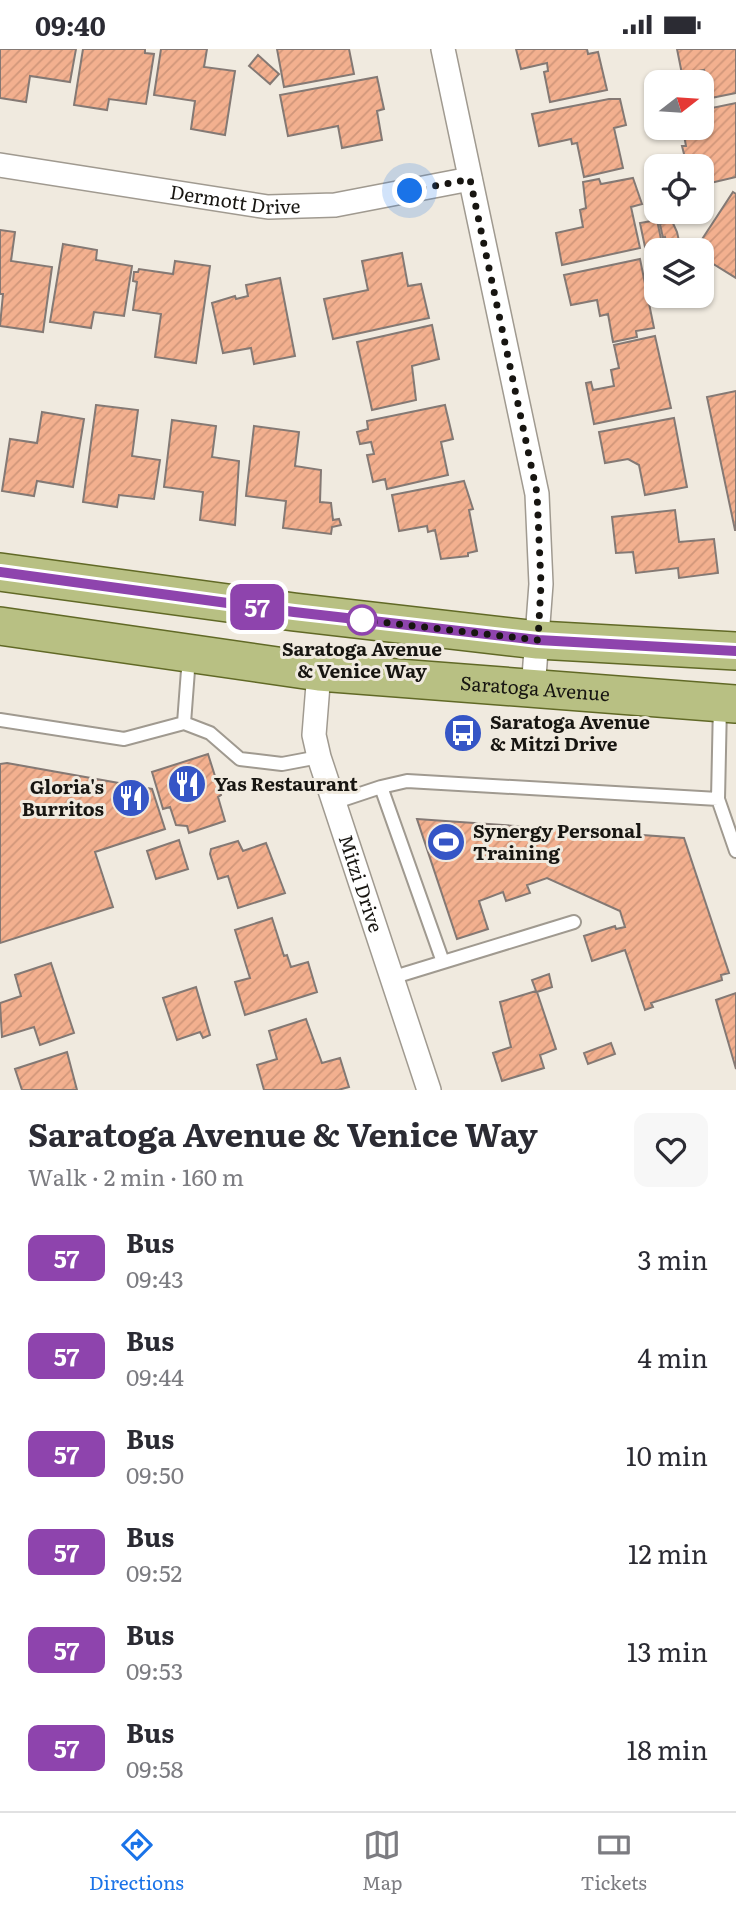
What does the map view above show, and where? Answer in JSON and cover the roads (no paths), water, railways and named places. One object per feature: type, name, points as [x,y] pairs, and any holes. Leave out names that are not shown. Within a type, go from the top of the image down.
[{"type":"main road","points":[[0,572],[294,612],[538,640],[736,651]]},
{"type":"main road","name":"Saratoga Avenue","points":[[0,626],[319,672],[728,703]]},
{"type":"street","points":[[443,49],[537,493],[541,584],[533,690]]},
{"type":"street","name":"Dermott Drive","points":[[0,165],[268,207],[335,205],[470,179]]},
{"type":"street","name":"Mitzi Drive","points":[[319,672],[314,735],[318,757],[429,1090]]},
{"type":"lane","points":[[184,723],[189,655]]},
{"type":"lane","points":[[728,703],[718,799],[736,851]]},
{"type":"lane","points":[[0,720],[124,739],[184,723],[211,733],[240,759],[282,764],[318,757]]},
{"type":"lane","points":[[333,803],[407,781],[718,799]]},
{"type":"lane","points":[[381,787],[443,962]]},
{"type":"lane","points":[[391,978],[574,922]]},
{"type":"place","name":"Saratoga Avenue & Venice Way","points":[[362,620]]},
{"type":"place","name":"Saratoga Avenue & Mitzi Drive","points":[[463,733]]},
{"type":"place","name":"Yas Restaurant","points":[[187,784]]},
{"type":"place","name":"Gloria's Burritos","points":[[131,798]]},
{"type":"place","name":"Synergy Personal Training","points":[[446,842]]}]
